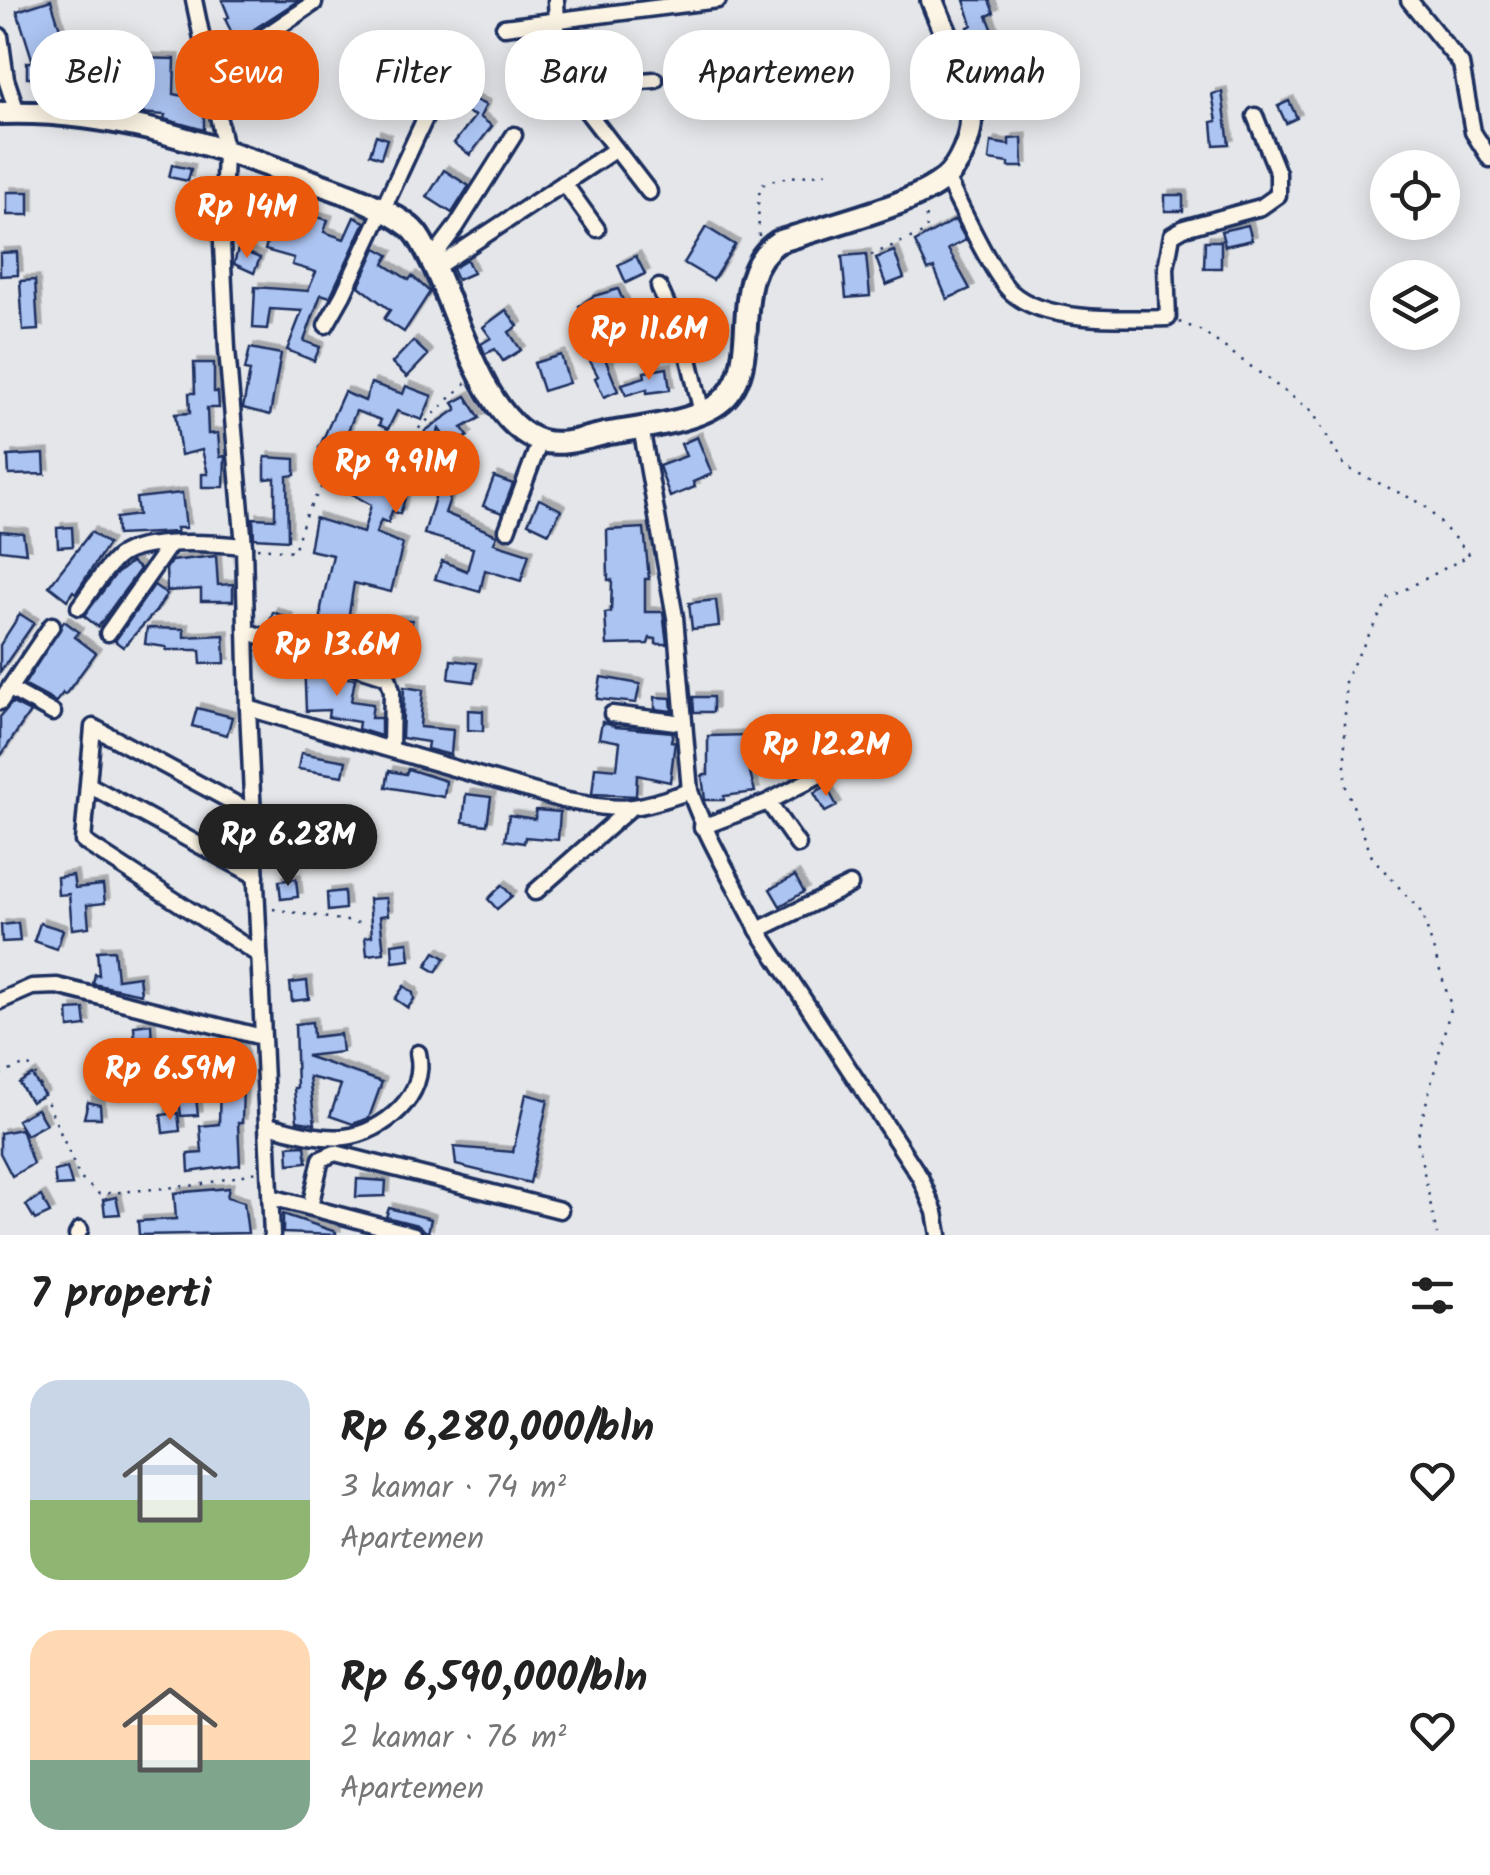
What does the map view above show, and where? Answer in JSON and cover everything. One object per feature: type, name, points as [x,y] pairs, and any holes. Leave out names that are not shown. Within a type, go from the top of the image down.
[{"type":"street","points":[[194,0],[200,30]]},
{"type":"street","points":[[556,0],[558,30]]},
{"type":"street","points":[[504,28],[612,7],[718,0]]},
{"type":"street","points":[[0,36],[9,113],[93,116],[155,129],[338,191],[416,233],[478,372],[504,412],[540,441],[556,442],[641,428],[702,413],[719,404],[739,372],[752,274],[762,252],[778,242],[919,195],[946,178],[965,145],[971,121],[966,88],[932,0]]},
{"type":"street","points":[[1409,0],[1461,64],[1473,132],[1490,160]]},
{"type":"street","points":[[274,30],[314,3]]},
{"type":"street","points":[[643,81],[655,80]]},
{"type":"street","points":[[946,178],[1008,290],[1026,303],[1057,312],[1115,320],[1168,318],[1166,268],[1172,235],[1184,228],[1260,207],[1278,195],[1278,174],[1255,116]]},
{"type":"street","points":[[218,120],[225,150],[222,244],[244,546],[272,1235]]},
{"type":"street","points":[[326,325],[424,120]]},
{"type":"street","points":[[594,120],[649,192]]},
{"type":"street","points":[[433,264],[514,134]]},
{"type":"street","points":[[433,264],[616,149]]},
{"type":"street","points":[[564,183],[597,229]]},
{"type":"street","points":[[659,287],[687,350],[702,413]]},
{"type":"street","points":[[641,428],[675,617],[690,792],[702,826],[758,930],[920,1177],[935,1212],[939,1235]]},
{"type":"street","points":[[507,530],[540,441]]},
{"type":"street","points":[[108,633],[168,546]]},
{"type":"street","points":[[79,607],[120,555],[134,549],[244,546]]},
{"type":"street","points":[[0,702],[52,625]]},
{"type":"street","points":[[248,632],[388,677],[392,691],[391,748]]},
{"type":"street","points":[[10,688],[53,713]]},
{"type":"street","points":[[248,708],[564,800],[628,810],[690,792]]},
{"type":"street","points":[[612,714],[684,723]]},
{"type":"street","points":[[253,813],[93,727],[84,841],[259,954]]},
{"type":"street","points":[[702,826],[768,802],[859,754]]},
{"type":"street","points":[[89,785],[256,876]]},
{"type":"street","points":[[768,802],[798,845]]},
{"type":"street","points":[[535,892],[628,810]]},
{"type":"street","points":[[758,930],[850,885]]},
{"type":"street","points":[[0,1001],[32,987],[57,986],[262,1037]]},
{"type":"street","points":[[268,1125],[343,1138],[364,1132],[406,1102],[420,1078],[418,1053]]},
{"type":"street","points":[[310,1206],[321,1159],[335,1153],[560,1210]]},
{"type":"street","points":[[271,1197],[414,1235]]},
{"type":"path","points":[[762,252],[758,228],[762,185],[774,178],[792,179],[833,171]]},
{"type":"path","points":[[871,255],[927,231],[928,220],[919,195]]},
{"type":"path","points":[[1168,318],[1202,331],[1312,410],[1344,467],[1423,504],[1470,555],[1389,598],[1344,679],[1344,784],[1372,856],[1422,913],[1450,1006],[1418,1139],[1437,1235]]},
{"type":"path","points":[[244,546],[294,550],[306,514],[351,435],[384,444],[398,435],[411,436],[478,372]]},
{"type":"path","points":[[257,907],[359,923]]},
{"type":"path","points":[[196,1093],[206,1025]]},
{"type":"path","points":[[0,1075],[26,1064],[33,1069],[80,1178],[99,1194],[269,1172]]},
{"type":"building","points":[[51,0],[60,30],[30,30],[30,52],[17,11]]},
{"type":"building","points":[[222,0],[299,0],[253,30],[230,30],[225,19],[229,17]]},
{"type":"building","points":[[964,0],[989,0],[994,13],[987,16],[993,30],[969,30],[972,25]]},
{"type":"building","points":[[155,58],[175,59],[175,120],[204,120],[204,130],[164,119],[165,115],[155,114]]},
{"type":"building","points":[[1222,92],[1229,144],[1214,145],[1212,122],[1217,121],[1212,94]]},
{"type":"building","points":[[1289,101],[1297,118],[1286,123],[1278,106]]},
{"type":"building","points":[[472,120],[484,120],[492,126],[470,155],[454,143]]},
{"type":"building","points":[[376,135],[387,139],[381,158],[370,154]]},
{"type":"building","points":[[1022,138],[1023,167],[989,160],[991,142],[1009,145],[1009,139]]},
{"type":"building","points":[[172,165],[191,169],[188,181],[169,177]]},
{"type":"building","points":[[444,170],[469,186],[452,213],[427,197]]},
{"type":"building","points":[[238,187],[254,187],[306,204],[303,213],[328,220],[324,232],[344,239],[354,217],[365,222],[330,297],[321,294],[304,341],[320,347],[314,361],[287,350],[302,311],[270,309],[267,329],[253,328],[255,287],[308,291],[316,272],[292,265],[294,258],[265,250],[274,218],[247,213],[245,233],[233,231]]},
{"type":"building","points":[[7,192],[29,192],[29,215],[7,215]]},
{"type":"building","points":[[1165,195],[1183,195],[1183,211],[1165,211]]},
{"type":"building","points":[[955,220],[966,240],[948,249],[970,289],[947,299],[934,268],[928,270],[915,242]]},
{"type":"building","points":[[1248,225],[1252,240],[1225,246],[1221,231]]},
{"type":"building","points":[[706,227],[735,245],[713,280],[684,263]]},
{"type":"building","points":[[1205,241],[1221,241],[1221,268],[1204,268]]},
{"type":"building","points":[[376,248],[389,255],[384,264],[409,280],[412,276],[430,292],[404,332],[384,319],[390,310],[359,286]]},
{"type":"building","points":[[238,249],[260,258],[254,273],[234,264]]},
{"type":"building","points":[[894,251],[904,278],[886,285],[876,258]]},
{"type":"building","points":[[17,252],[18,275],[0,276],[0,253]]},
{"type":"building","points":[[866,254],[870,296],[846,298],[842,256]]},
{"type":"building","points":[[636,256],[645,274],[626,283],[618,265]]},
{"type":"building","points":[[467,260],[473,273],[457,280],[452,269]]},
{"type":"building","points":[[35,280],[38,330],[23,331],[20,281]]},
{"type":"building","points":[[618,289],[625,305],[592,326],[579,306],[594,296]]},
{"type":"building","points":[[638,309],[645,325],[631,331],[624,315]]},
{"type":"building","points":[[506,310],[518,326],[509,332],[521,350],[503,361],[495,349],[485,354],[481,344],[491,338],[483,327]]},
{"type":"building","points":[[594,334],[599,343],[624,334],[628,348],[604,356],[618,391],[604,397],[580,342]]},
{"type":"building","points":[[413,341],[428,355],[407,377],[392,363]]},
{"type":"building","points":[[250,348],[281,354],[270,415],[243,408]]},
{"type":"building","points":[[561,355],[569,383],[543,391],[534,363]]},
{"type":"building","points":[[194,363],[214,363],[214,392],[218,392],[219,408],[207,408],[208,434],[218,433],[220,457],[225,456],[224,487],[202,487],[202,474],[208,474],[202,450],[181,455],[175,414],[190,413],[189,393],[195,393]]},
{"type":"building","points":[[667,368],[670,390],[647,393],[647,389],[626,395],[622,384],[645,377],[644,372]]},
{"type":"building","points":[[371,383],[403,394],[406,386],[432,396],[422,420],[397,411],[388,429],[379,425],[381,420],[356,411],[345,438],[393,454],[398,440],[419,448],[425,431],[457,409],[453,403],[466,396],[480,418],[462,428],[468,436],[452,448],[439,429],[428,459],[460,469],[445,513],[497,535],[494,543],[529,554],[521,581],[485,570],[480,592],[435,579],[442,561],[467,571],[473,548],[424,534],[436,494],[409,486],[400,514],[392,511],[388,523],[381,520],[376,533],[403,544],[391,592],[354,583],[348,620],[412,620],[411,654],[387,653],[388,648],[356,648],[356,643],[321,642],[321,608],[333,555],[309,550],[315,518],[363,533],[371,505],[333,483],[346,458],[319,448],[344,392],[365,401]]},
{"type":"building","points":[[697,437],[712,474],[693,482],[695,487],[670,497],[659,466],[686,456],[681,444]]},
{"type":"building","points":[[44,454],[45,474],[9,475],[8,456]]},
{"type":"building","points":[[265,457],[295,459],[295,475],[287,476],[288,540],[254,538],[253,518],[275,519],[275,478],[265,479]]},
{"type":"building","points":[[494,477],[513,484],[502,513],[483,506]]},
{"type":"building","points":[[182,493],[186,528],[176,528],[177,532],[117,535],[116,518],[138,515],[136,498]]},
{"type":"building","points":[[539,499],[561,510],[549,533],[528,523]]},
{"type":"building","points":[[72,527],[73,546],[58,547],[57,528]]},
{"type":"building","points":[[644,528],[649,579],[645,579],[645,612],[663,612],[667,644],[656,644],[656,639],[650,638],[648,644],[607,645],[605,613],[611,612],[612,580],[608,580],[607,530]]},
{"type":"building","points":[[0,531],[23,533],[26,553],[0,550]]},
{"type":"building","points":[[91,532],[108,544],[76,593],[73,591],[67,600],[49,586]]},
{"type":"building","points":[[216,556],[218,585],[233,584],[233,601],[201,601],[201,589],[167,591],[166,569],[171,561]]},
{"type":"building","points":[[131,562],[140,569],[98,627],[84,616],[115,575]]},
{"type":"building","points":[[154,585],[167,594],[123,647],[115,641]]},
{"type":"building","points":[[716,600],[719,626],[692,629],[689,603]]},
{"type":"building","points":[[273,612],[288,618],[283,632],[268,627]]},
{"type":"building","points":[[20,614],[34,623],[0,672],[0,645]]},
{"type":"building","points":[[64,621],[79,632],[75,637],[96,653],[56,702],[24,685]]},
{"type":"building","points":[[147,628],[184,629],[184,637],[224,635],[225,663],[201,664],[200,650],[166,650],[145,644]]},
{"type":"building","points":[[451,660],[477,663],[474,682],[449,679]]},
{"type":"building","points":[[304,661],[322,667],[323,674],[355,679],[351,701],[373,704],[371,718],[381,718],[381,736],[358,729],[359,722],[328,717],[329,710],[306,711]]},
{"type":"building","points":[[601,677],[640,684],[636,703],[597,699]]},
{"type":"building","points":[[404,687],[423,690],[420,727],[453,730],[451,755],[427,749],[428,742],[402,738]]},
{"type":"building","points":[[655,697],[671,698],[672,711],[655,709]]},
{"type":"building","points":[[693,697],[713,697],[713,712],[694,712]]},
{"type":"building","points":[[12,703],[30,712],[0,757],[0,717]]},
{"type":"building","points":[[197,708],[232,717],[227,735],[192,726]]},
{"type":"building","points":[[468,710],[483,711],[483,731],[468,730]]},
{"type":"building","points":[[602,722],[673,732],[670,782],[637,775],[636,796],[592,794],[595,767],[617,769],[620,742],[599,738]]},
{"type":"building","points":[[749,735],[749,768],[755,792],[724,796],[724,800],[705,800],[702,775],[708,775],[708,736]]},
{"type":"building","points":[[812,748],[817,760],[801,765],[797,753]]},
{"type":"building","points":[[301,753],[346,761],[343,776],[298,769]]},
{"type":"building","points":[[408,769],[446,781],[444,797],[386,787],[389,771],[406,774]]},
{"type":"building","points":[[826,786],[837,806],[825,812],[814,793]]},
{"type":"building","points":[[466,794],[491,797],[487,825],[463,822]]},
{"type":"building","points":[[536,810],[560,812],[558,840],[505,840],[509,815],[535,819]]},
{"type":"building","points":[[73,875],[75,888],[103,885],[105,903],[87,905],[89,927],[72,929],[69,894],[58,895],[57,877]]},
{"type":"building","points":[[795,876],[804,892],[780,906],[770,889]]},
{"type":"building","points":[[296,879],[298,897],[281,899],[279,881]]},
{"type":"building","points":[[502,885],[512,896],[497,909],[488,899]]},
{"type":"building","points":[[344,891],[345,909],[328,911],[327,893]]},
{"type":"building","points":[[386,898],[388,915],[380,916],[384,953],[367,955],[365,937],[372,936],[369,899]]},
{"type":"building","points":[[18,923],[20,941],[2,942],[1,925]]},
{"type":"building","points":[[40,923],[63,930],[57,949],[34,941]]},
{"type":"building","points":[[408,942],[410,960],[393,962],[392,944]]},
{"type":"building","points":[[114,950],[117,979],[139,976],[141,994],[93,984],[95,974],[99,975],[97,951]]},
{"type":"building","points":[[435,952],[445,958],[436,972],[426,966]]},
{"type":"building","points":[[307,981],[309,999],[292,1001],[290,983]]},
{"type":"building","points":[[404,986],[413,993],[408,1008],[395,999]]},
{"type":"building","points":[[84,1009],[86,1026],[69,1028],[68,1010]]},
{"type":"building","points":[[312,1022],[313,1037],[340,1034],[342,1052],[306,1056],[382,1082],[369,1118],[353,1124],[330,1116],[341,1085],[309,1077],[315,1124],[297,1121],[295,1024]]},
{"type":"building","points":[[151,1024],[152,1042],[135,1043],[134,1026]]},
{"type":"building","points":[[223,1042],[224,1049],[242,1047],[244,1065],[208,1069],[207,1044]]},
{"type":"building","points":[[32,1075],[44,1095],[31,1102],[19,1083]]},
{"type":"building","points":[[220,1079],[243,1083],[242,1123],[238,1123],[240,1165],[189,1172],[188,1154],[202,1153],[200,1126],[219,1124]]},
{"type":"building","points":[[526,1094],[548,1100],[530,1183],[456,1165],[454,1147],[513,1152]]},
{"type":"building","points":[[196,1097],[198,1115],[181,1116],[179,1099]]},
{"type":"building","points":[[88,1102],[100,1105],[101,1118],[84,1118]]},
{"type":"building","points":[[37,1109],[46,1124],[26,1135],[17,1120]]},
{"type":"building","points":[[178,1113],[180,1131],[163,1133],[161,1115]]},
{"type":"building","points":[[21,1129],[33,1164],[12,1176],[0,1153],[0,1133]]},
{"type":"building","points":[[305,1145],[307,1162],[289,1164],[288,1146]]},
{"type":"building","points":[[67,1168],[72,1185],[56,1186],[54,1171]]},
{"type":"building","points":[[357,1179],[386,1181],[385,1196],[356,1197]]},
{"type":"building","points":[[229,1188],[227,1197],[244,1202],[248,1233],[139,1235],[138,1221],[176,1219],[174,1193]]},
{"type":"building","points":[[41,1196],[50,1213],[35,1220],[26,1205]]},
{"type":"building","points":[[116,1197],[120,1214],[105,1215],[103,1200]]},
{"type":"building","points":[[389,1208],[431,1219],[428,1233],[417,1225],[386,1217]]},
{"type":"building","points":[[283,1214],[336,1232],[336,1235],[283,1233]]}]
